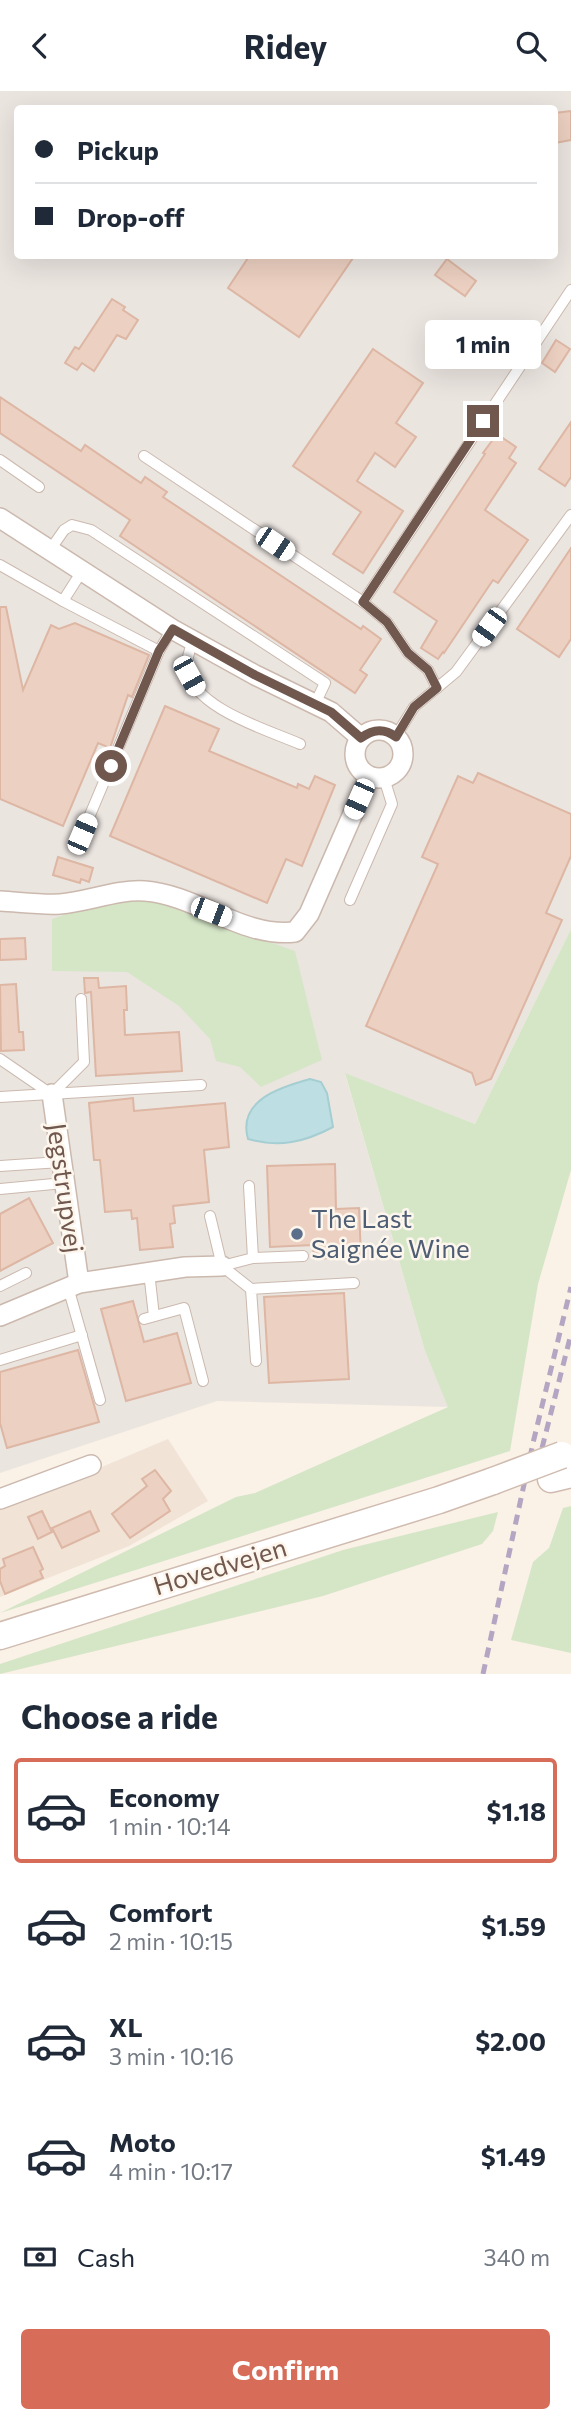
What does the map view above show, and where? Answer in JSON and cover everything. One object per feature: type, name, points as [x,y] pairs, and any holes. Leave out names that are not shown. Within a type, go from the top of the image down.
[{"type":"main road","name":"Hovedvejen","points":[[0,1636],[441,1500],[565,1465]]},
{"type":"street","points":[[0,518],[193,641],[331,712],[361,738]]},
{"type":"street","points":[[374,730],[382,730],[396,737],[403,750],[401,765],[391,776],[376,777],[362,772],[355,759],[355,751],[361,738],[374,730]]},
{"type":"street","points":[[0,901],[60,904],[144,891],[167,895],[256,929],[277,934],[295,932],[309,914],[376,777]]},
{"type":"street","name":"Jegstrupvej","points":[[52,1094],[74,1285]]},
{"type":"street","name":"Jegstrupvej","points":[[0,1316],[74,1285],[185,1267],[222,1266]]},
{"type":"street","points":[[0,1499],[91,1465]]},
{"type":"lane","points":[[363,602],[571,290]]},
{"type":"lane","points":[[144,456],[363,602],[387,622],[408,653],[428,670],[437,688]]},
{"type":"lane","points":[[0,460],[39,487]]},
{"type":"lane","points":[[396,737],[414,707],[456,672],[571,515]]},
{"type":"lane","points":[[50,550],[64,530],[72,525],[92,530],[325,683],[315,704]]},
{"type":"lane","points":[[0,565],[159,651]]},
{"type":"lane","points":[[63,601],[82,571]]},
{"type":"lane","points":[[82,834],[159,651],[173,629]]},
{"type":"lane","points":[[193,641],[186,664],[197,690],[223,710],[300,744]]},
{"type":"lane","points":[[350,901],[392,804],[376,777]]},
{"type":"lane","points":[[52,1094],[84,1062],[81,999]]},
{"type":"lane","points":[[0,1059],[52,1094]]},
{"type":"lane","points":[[0,1097],[201,1085]]},
{"type":"lane","points":[[0,1166],[61,1162]]},
{"type":"lane","points":[[0,1189],[64,1183]]},
{"type":"lane","points":[[249,1186],[253,1258]]},
{"type":"lane","points":[[210,1216],[222,1266],[251,1289],[354,1283]]},
{"type":"lane","points":[[222,1266],[253,1258],[303,1256]]},
{"type":"lane","points":[[149,1272],[149,1317],[184,1308],[203,1381]]},
{"type":"lane","points":[[0,1286],[26,1273]]},
{"type":"lane","points":[[74,1285],[82,1335],[100,1400]]},
{"type":"lane","points":[[251,1289],[256,1361]]},
{"type":"lane","points":[[0,1360],[82,1335]]},
{"type":"shaded area","points":[[0,91],[571,91],[571,929],[475,1124],[345,1074],[425,1351],[449,1407],[217,1401],[0,1473]]},
{"type":"shaded area","points":[[168,1439],[208,1501],[129,1546],[0,1597],[0,1507]]},
{"type":"green space","points":[[129,898],[156,902],[295,951],[322,1060],[261,1087],[240,1067],[216,1061],[210,1039],[179,1006],[127,972],[52,971],[52,919],[83,908]]},
{"type":"green space","points":[[571,929],[571,1170],[538,1284],[510,1451],[0,1613],[236,1497],[255,1493],[448,1407],[425,1351],[345,1073],[475,1124]]},
{"type":"green space","points":[[571,1506],[571,1653],[511,1640],[533,1562],[549,1548],[563,1508]]},
{"type":"green space","points":[[498,1512],[493,1531],[482,1544],[323,1596],[0,1674],[0,1664],[343,1550]]},
{"type":"water","points":[[310,1079],[321,1082],[327,1093],[333,1127],[292,1142],[270,1143],[248,1139],[246,1126],[255,1105],[275,1091]]},
{"type":"building","points":[[571,111],[571,140],[558,142],[558,113]]},
{"type":"building","points":[[247,259],[352,259],[299,337],[228,288]]},
{"type":"building","points":[[447,259],[476,281],[465,296],[435,275]]},
{"type":"building","points":[[112,299],[138,320],[126,339],[117,335],[94,371],[82,363],[77,370],[65,363],[75,347],[79,349]]},
{"type":"building","points":[[556,340],[570,349],[555,372],[542,363]]},
{"type":"building","points":[[373,349],[423,383],[396,423],[416,437],[395,467],[375,453],[357,481],[403,511],[363,573],[333,554],[361,512],[293,466]]},
{"type":"building","points":[[0,397],[81,451],[85,445],[141,483],[145,477],[167,492],[163,497],[361,629],[363,626],[381,639],[360,670],[367,675],[355,693],[120,536],[130,520],[0,433]]},
{"type":"building","points":[[571,422],[571,477],[565,486],[539,469]]},
{"type":"building","points":[[497,434],[516,447],[509,458],[516,463],[485,510],[528,540],[498,583],[493,580],[438,659],[421,648],[437,621],[394,592]]},
{"type":"building","points":[[571,548],[571,639],[559,657],[517,629]]},
{"type":"building","points":[[0,607],[6,607],[23,690],[51,625],[59,629],[75,623],[149,655],[132,697],[128,695],[110,748],[98,743],[63,826],[0,799]]},
{"type":"building","points":[[165,706],[219,729],[209,751],[297,788],[298,784],[309,789],[315,776],[335,785],[302,866],[286,859],[267,903],[110,836]]},
{"type":"building","points":[[478,773],[571,814],[571,856],[546,913],[562,920],[491,1079],[476,1085],[472,1073],[366,1026],[438,864],[422,857],[458,776],[473,783]]},
{"type":"building","points":[[58,857],[93,868],[89,882],[81,879],[80,883],[53,875]]},
{"type":"building","points":[[25,938],[26,959],[0,960],[0,939]]},
{"type":"building","points":[[84,978],[98,978],[99,988],[126,986],[125,1035],[179,1032],[182,1071],[96,1076],[91,992],[85,993]]},
{"type":"building","points":[[16,984],[19,1032],[23,1032],[24,1050],[1,1051],[0,985]]},
{"type":"building","points":[[133,1098],[134,1111],[225,1103],[229,1147],[204,1150],[209,1202],[173,1206],[175,1223],[170,1224],[173,1247],[140,1250],[137,1218],[132,1219],[131,1210],[105,1212],[100,1160],[94,1160],[89,1103]]},
{"type":"building","points":[[335,1164],[336,1209],[359,1208],[361,1256],[314,1259],[313,1245],[270,1247],[267,1166]]},
{"type":"building","points":[[29,1198],[53,1243],[0,1271],[0,1214]]},
{"type":"building","points":[[344,1293],[349,1379],[269,1383],[264,1297]]},
{"type":"building","points":[[133,1301],[144,1342],[177,1333],[191,1383],[126,1401],[101,1309]]},
{"type":"building","points":[[78,1350],[99,1422],[7,1448],[0,1423],[0,1372]]},
{"type":"building","points":[[155,1470],[171,1491],[163,1499],[170,1511],[130,1538],[112,1514],[147,1486],[142,1479]]},
{"type":"building","points":[[42,1511],[52,1532],[38,1539],[28,1517]]},
{"type":"building","points":[[90,1511],[99,1531],[62,1548],[52,1528]]},
{"type":"building","points":[[33,1547],[43,1569],[40,1571],[43,1578],[5,1594],[0,1581],[0,1569],[5,1566],[3,1559]]},
{"type":"railway","points":[[483,1674],[533,1443],[571,1287]]},
{"type":"railway","points":[[542,1448],[571,1334]]},
{"type":"place","name":"The Last Saignée Wine","points":[[297,1234]]},
{"type":"route","points":[[111,766],[159,651],[173,629],[211,652],[331,712],[361,738],[374,730],[389,732],[396,737],[414,707],[437,688],[428,670],[408,653],[387,622],[363,602],[483,421]]}]
